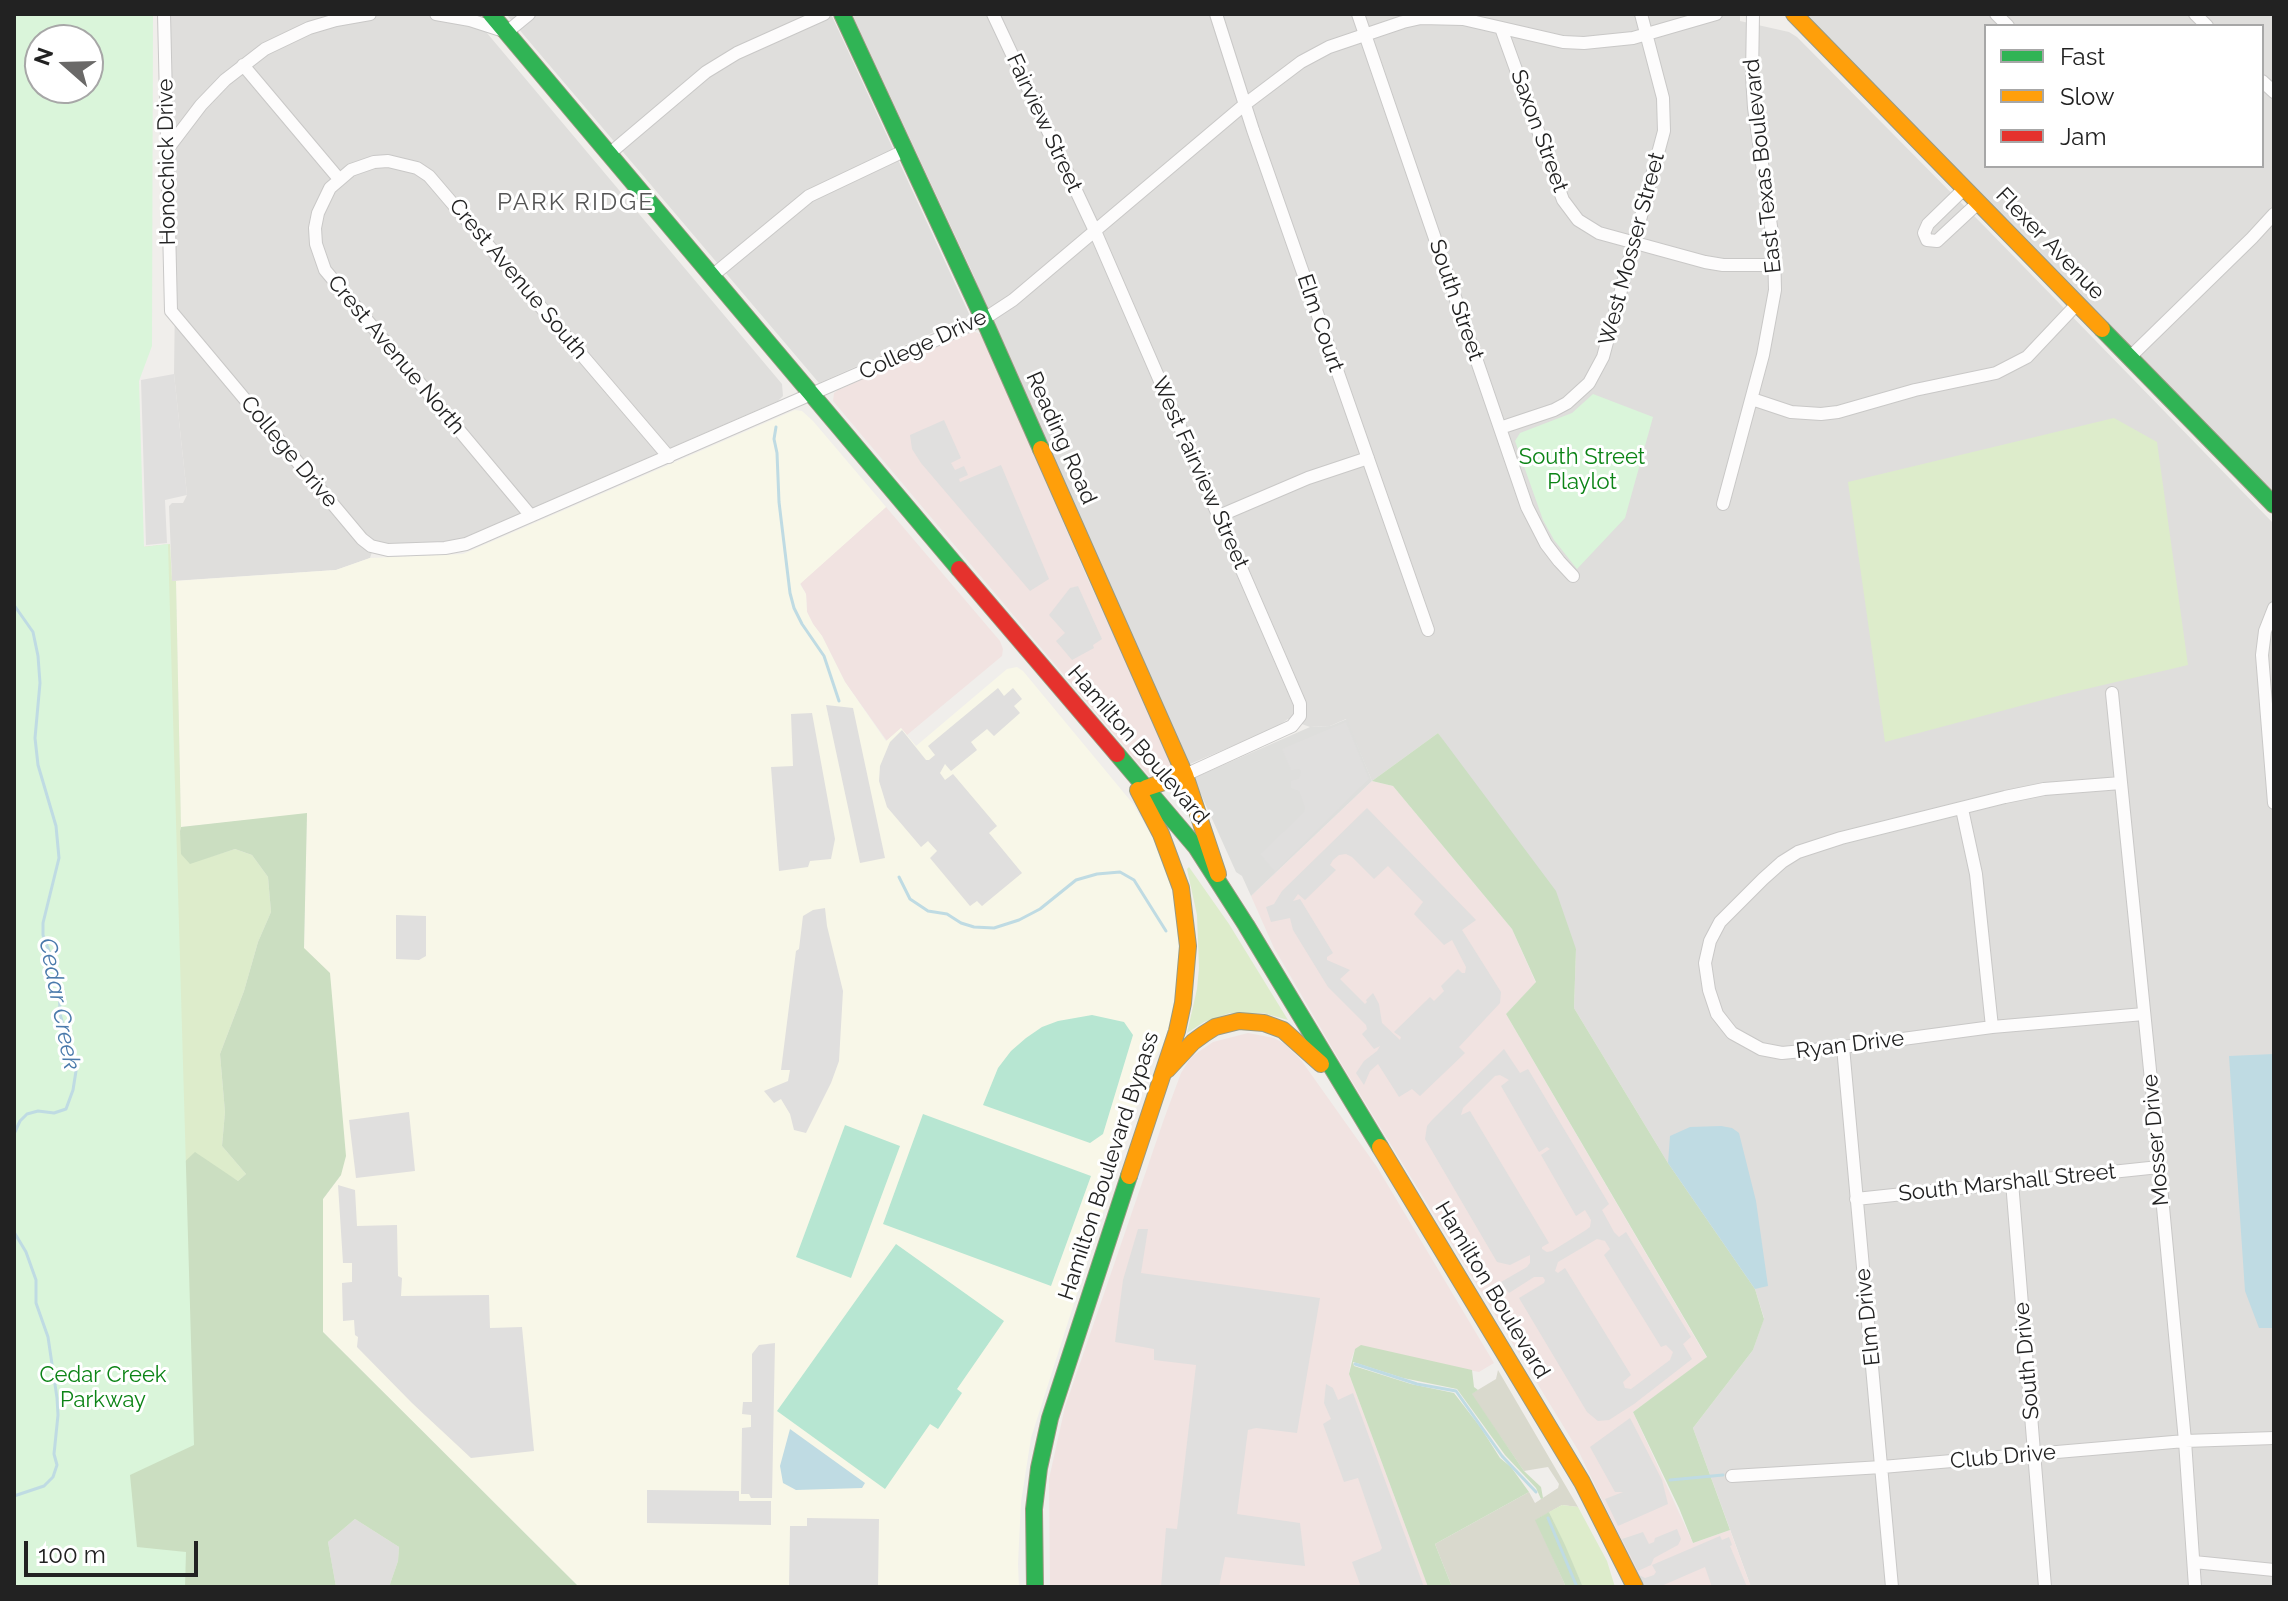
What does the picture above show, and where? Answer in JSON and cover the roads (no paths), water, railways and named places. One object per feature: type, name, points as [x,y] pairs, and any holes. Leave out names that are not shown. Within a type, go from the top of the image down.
[{"type":"main road","name":"Hamilton Boulevard","points":[[491,14],[1125,767],[1191,840],[1223,887],[1582,1482],[1635,1587]]},
{"type":"main road","name":"Reading Road","points":[[842,14],[984,319],[1185,775],[1223,887]]},
{"type":"main road","name":"Flexer Avenue","points":[[1794,14],[2274,505]]},
{"type":"main road","name":"Hamilton Boulevard Bypass","points":[[1035,1587],[1034,1509],[1050,1418],[1177,1031],[1183,1003],[1188,946],[1186,917],[1173,861],[1154,818],[1125,767]]},
{"type":"main road","points":[[1146,788],[1185,775]]},
{"type":"main road","points":[[1162,1075],[1193,1042],[1215,1027],[1253,1020],[1273,1026],[1295,1039],[1338,1079]]},
{"type":"street","name":"Honochick Drive","points":[[164,14],[171,311]]},
{"type":"street","points":[[166,151],[201,105],[243,65],[265,49],[300,32],[336,20],[370,14]]},
{"type":"street","points":[[436,14],[470,20],[507,32],[529,14]]},
{"type":"street","points":[[609,154],[706,72],[737,53],[824,14]]},
{"type":"street","name":"Fairview Street","points":[[993,14],[1095,231]]},
{"type":"street","name":"Elm Court","points":[[1216,14],[1244,105],[1428,630]]},
{"type":"street","name":"South Street","points":[[1358,14],[1527,507],[1559,561],[1573,576]]},
{"type":"street","name":"West Mosser Street","points":[[1500,428],[1554,410],[1579,394],[1589,383],[1603,357],[1664,131],[1663,98],[1641,14]]},
{"type":"street","name":"College Drive","points":[[171,311],[362,539],[371,546],[388,550],[457,547],[984,319],[1013,300],[1244,105],[1301,62],[1329,47],[1403,22],[1440,17],[1463,19],[1563,42],[1605,43],[1647,35],[1716,14]]},
{"type":"street","name":"East Texas Boulevard","points":[[1723,504],[1772,316],[1775,265],[1754,108],[1753,14]]},
{"type":"street","name":"Saxon Street","points":[[1501,28],[1563,200],[1578,220],[1589,228],[1634,243],[1705,262],[1775,265]]},
{"type":"street","points":[[243,65],[339,179]]},
{"type":"street","points":[[712,276],[809,196],[906,150]]},
{"type":"street","name":"Crest Avenue South","points":[[339,179],[362,165],[388,161],[417,168],[429,176],[669,457]]},
{"type":"street","name":"Crest Avenue North","points":[[339,179],[322,201],[315,228],[316,244],[325,270],[531,516]]},
{"type":"street","points":[[1965,188],[1928,224],[1924,233],[1927,240],[1937,241],[1979,202]]},
{"type":"street","points":[[2130,357],[2274,214]]},
{"type":"street","name":"West Fairview Street","points":[[1095,231],[1300,704],[1300,716],[1292,726],[1185,775]]},
{"type":"street","points":[[1752,399],[1791,412],[1821,414],[1996,373],[2027,357],[2078,303]]},
{"type":"street","points":[[1219,516],[1308,478],[1368,458]]},
{"type":"street","points":[[2274,608],[2265,631],[2262,655],[2274,803]]},
{"type":"street","name":"Mosser Drive","points":[[2112,693],[2185,1441],[2195,1587]]},
{"type":"street","name":"Ryan Drive","points":[[2121,783],[2044,789],[1841,838],[1798,852],[1782,862],[1720,922],[1710,941],[1705,963],[1717,1014],[1732,1033],[1761,1049],[1782,1053],[1992,1027],[2144,1014]]},
{"type":"street","points":[[1962,809],[1976,874],[1992,1027]]},
{"type":"street","name":"Elm Drive","points":[[1843,1047],[1892,1587]]},
{"type":"street","name":"South Marshall Street","points":[[1856,1199],[2159,1167]]},
{"type":"street","name":"South Drive","points":[[2012,1182],[2045,1587]]},
{"type":"street","name":"Club Drive","points":[[1732,1476],[1882,1467],[2185,1441],[2274,1438]]},
{"type":"street","points":[[2194,1562],[2274,1570]]},
{"type":"water","points":[[2274,1054],[2274,1328],[2259,1328],[2245,1291],[2229,1056]]},
{"type":"water","points":[[1721,1126],[1739,1133],[1756,1201],[1768,1286],[1755,1289],[1668,1163],[1670,1136],[1690,1127]]},
{"type":"water","points":[[790,1429],[865,1483],[862,1488],[796,1490],[783,1483],[780,1466]]},
{"type":"waterway","points":[[776,427],[774,439],[779,502],[790,593],[802,624],[824,656],[839,701]]},
{"type":"waterway","name":"Cedar Creek","points":[[14,605],[33,632],[38,656],[40,683],[35,738],[38,765],[56,826],[59,858],[43,923],[43,935],[59,977],[60,1014],[76,1071],[66,1109],[54,1113],[38,1111],[27,1114],[14,1134]]},
{"type":"waterway","points":[[899,877],[910,899],[928,911],[947,914],[974,927],[994,928],[1040,909],[1076,880],[1120,872],[1134,880],[1166,931]]},
{"type":"waterway","name":"Cedar Creek","points":[[14,1232],[26,1252],[36,1280],[36,1303],[48,1337],[58,1415],[54,1454],[57,1465],[53,1477],[44,1486],[14,1496]]},
{"type":"waterway","points":[[1355,1364],[1417,1384],[1456,1391],[1502,1456],[1536,1492]]},
{"type":"waterway","points":[[1670,1480],[1723,1475]]},
{"type":"waterway","points":[[1548,1518],[1577,1587]]},
{"type":"district","name":"PARK RIDGE","points":[[576,203]]},
{"type":"park label","name":"South Street Playlot","points":[[1582,470]]},
{"type":"park label","name":"Cedar Creek Parkway","points":[[103,1388]]}]
